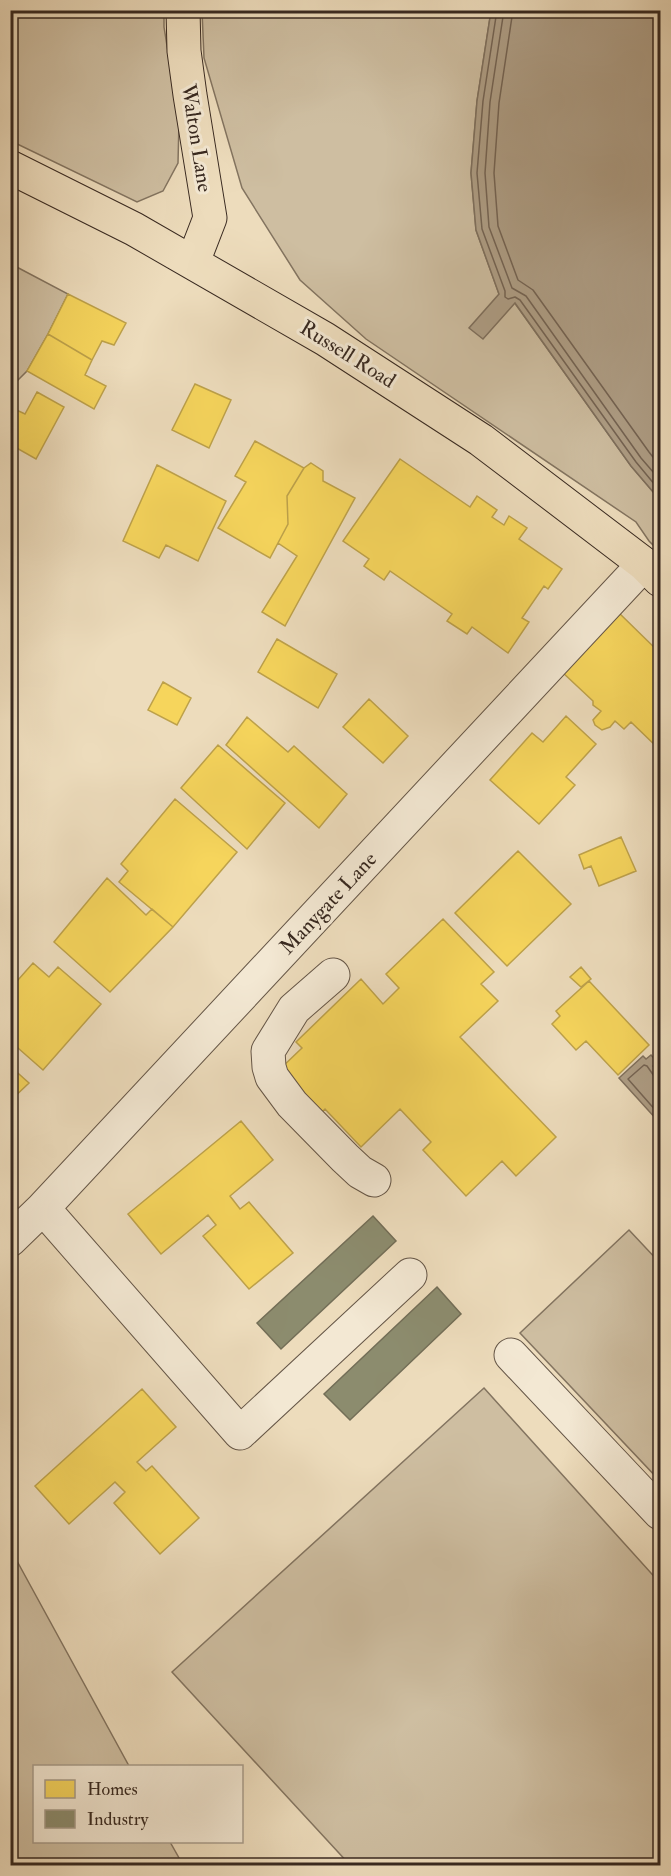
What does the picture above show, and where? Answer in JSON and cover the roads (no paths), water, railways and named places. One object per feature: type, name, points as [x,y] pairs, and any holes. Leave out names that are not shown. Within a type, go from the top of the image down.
[{"type":"main road","name":"Walton Lane","points":[[183,10],[184,51],[210,218],[193,262]]},
{"type":"main road","name":"Russell Road","points":[[10,167],[134,229],[325,339],[482,440],[652,572]]},
{"type":"street","name":"Manygate Lane","points":[[10,1240],[43,1208],[260,976],[652,572]]},
{"type":"street","points":[[333,975],[294,1009],[268,1051],[272,1077],[292,1104],[345,1158],[360,1172],[374,1180]]},
{"type":"street","points":[[260,976],[294,1009]]},
{"type":"street","points":[[43,1208],[240,1433],[410,1275]]},
{"type":"street","points":[[511,1355],[660,1513]]},
{"type":"water","points":[[491,11],[660,11],[660,500],[631,466],[515,303],[483,339],[469,328],[499,294],[476,230],[471,173],[477,101]]},
{"type":"water","points":[[651,1055],[657,1062],[653,1066],[660,1074],[660,1117],[657,1120],[619,1078],[643,1056],[646,1059]]}]
